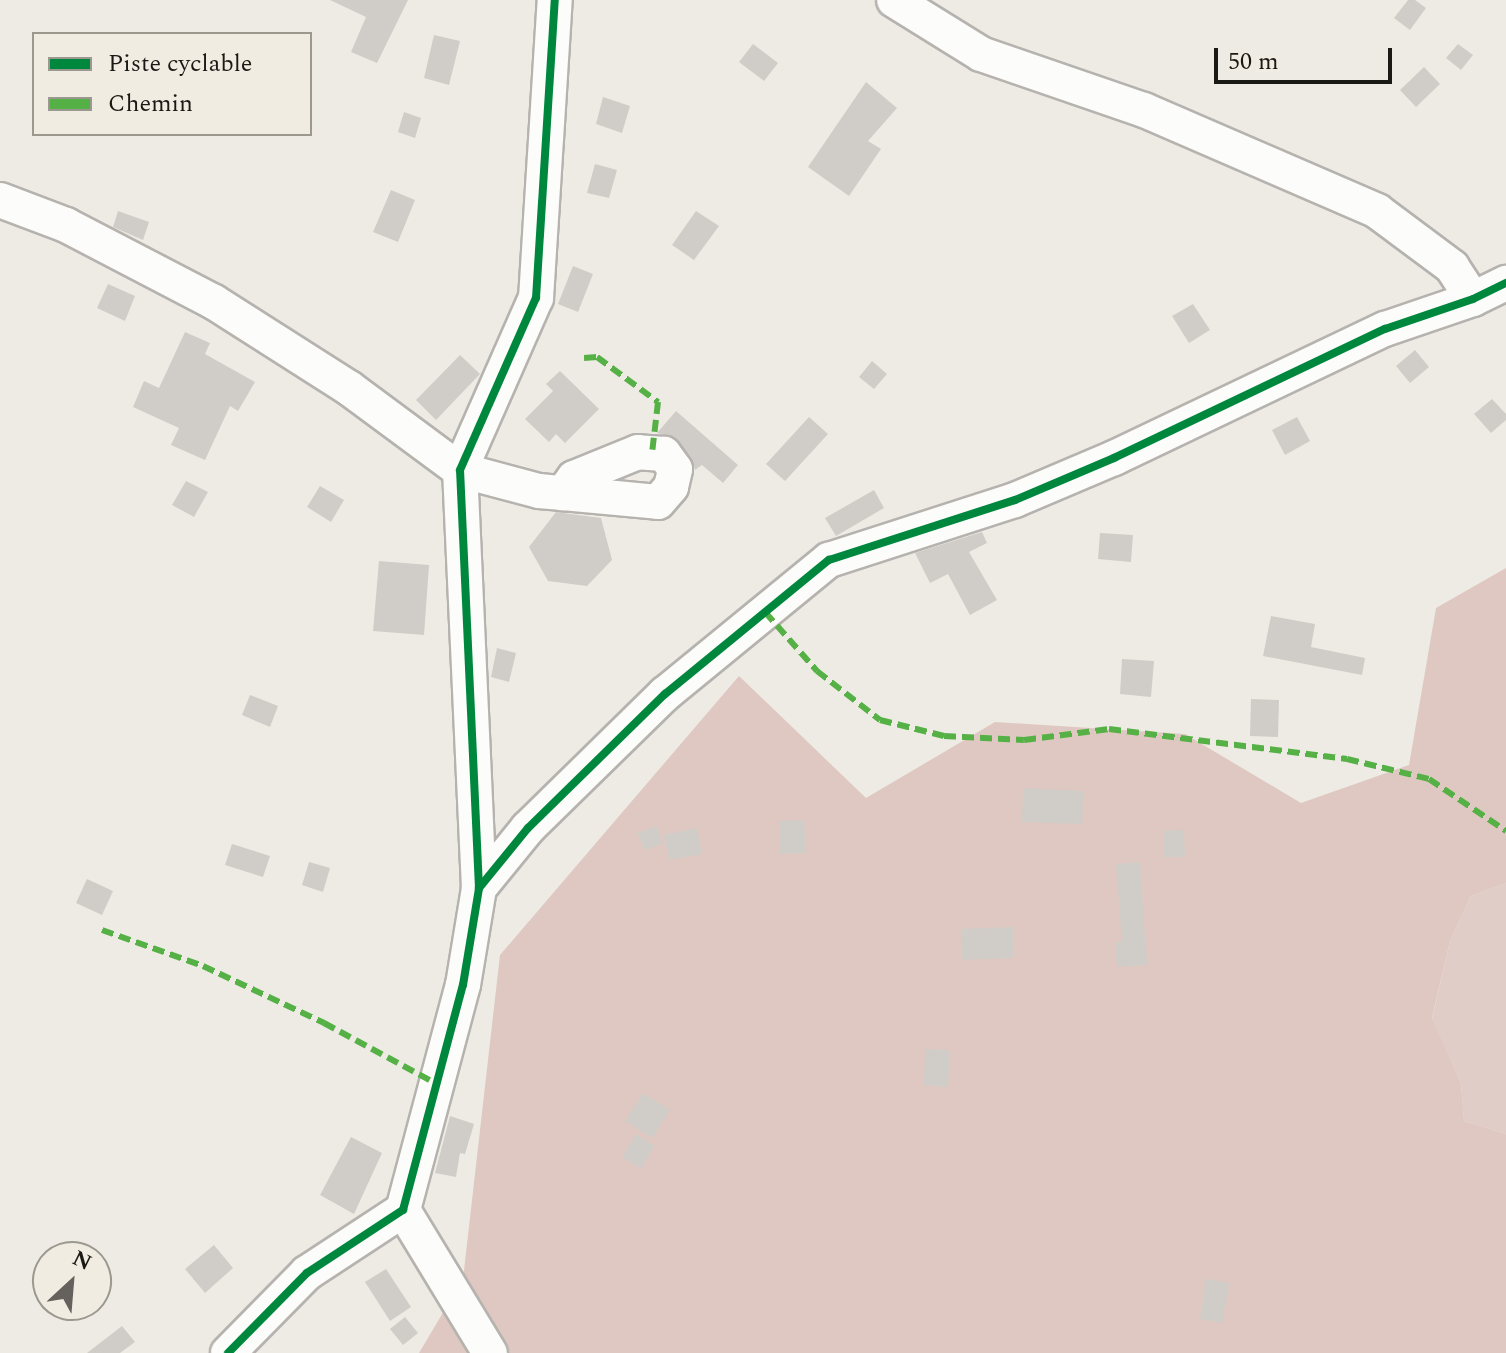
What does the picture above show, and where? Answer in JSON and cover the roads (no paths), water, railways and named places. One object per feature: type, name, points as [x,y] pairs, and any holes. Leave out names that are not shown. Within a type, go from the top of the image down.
[{"type":"street","points":[[228,1353],[307,1273],[403,1210],[463,985],[479,888],[460,470],[536,298],[555,0]]},
{"type":"street","points":[[894,0],[981,54],[1144,110],[1377,211],[1452,267],[1473,299]]},
{"type":"street","points":[[0,200],[66,225],[214,302],[349,388],[460,470],[539,491],[563,493]]},
{"type":"street","points":[[479,888],[528,828],[665,694],[829,560],[1015,500],[1114,458],[1385,329],[1473,299],[1506,283]]},
{"type":"street","points":[[403,1210],[490,1353]]}]
